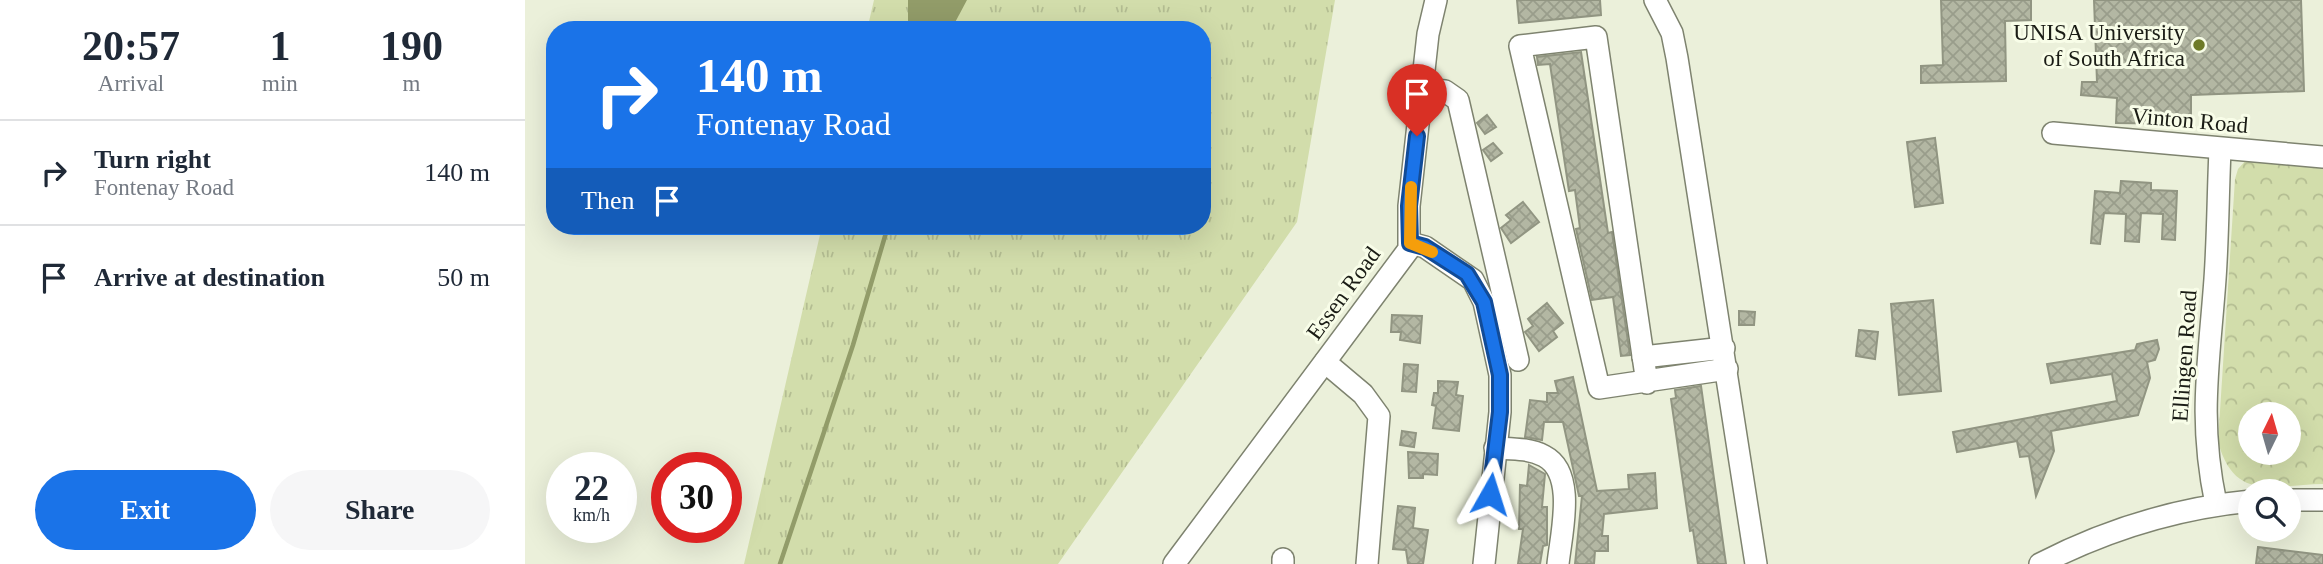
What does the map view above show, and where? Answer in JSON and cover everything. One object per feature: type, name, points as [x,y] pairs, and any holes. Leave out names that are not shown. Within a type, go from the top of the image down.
[{"type":"street","points":[[1410,243],[1409,206],[1431,14],[1436,0]]},
{"type":"street","points":[[1655,0],[1672,33],[1724,348],[1756,564]]},
{"type":"street","points":[[1647,383],[1596,37],[1520,46],[1599,388],[1647,383],[1727,369]]},
{"type":"street","points":[[1422,89],[1445,91],[1458,100],[1518,360]]},
{"type":"street","name":"Vinton Road","points":[[2053,133],[2220,150],[2323,157]]},
{"type":"street","name":"Ellingen Road","points":[[2216,504],[2208,467],[2204,400],[2215,279],[2220,150]]},
{"type":"street","name":"Essen Road","points":[[1174,564],[1410,243],[1425,247],[1467,274],[1484,302],[1500,375],[1483,564]]},
{"type":"street","points":[[1643,357],[1724,348]]},
{"type":"street","points":[[1325,362],[1363,394],[1380,416],[1367,564]]},
{"type":"street","points":[[1495,448],[1534,452],[1544,456],[1557,469],[1563,489],[1558,564]]},
{"type":"street","points":[[2301,500],[2323,500]]},
{"type":"street","points":[[2040,564],[2073,547],[2152,519],[2216,504],[2238,502]]},
{"type":"green space","points":[[874,0],[1335,0],[1297,222],[1058,564],[744,564],[820,235],[1211,235],[1211,21],[869,21]]},
{"type":"green space","points":[[2248,158],[2323,161],[2323,484],[2301,485],[2301,479],[2241,479],[2225,461],[2218,442],[2235,179],[2238,169]]},
{"type":"shaded area","points":[[908,0],[967,0],[956,21],[908,21]]},
{"type":"building","points":[[1517,0],[1600,0],[1601,15],[1519,23]]},
{"type":"building","points":[[1941,0],[2031,0],[2031,20],[2005,21],[2006,81],[1921,83],[1921,66],[1943,65]]},
{"type":"building","name":"UNISA University of South Africa","points":[[2094,0],[2301,0],[2304,91],[2191,95],[2191,124],[2116,123],[2117,98],[2081,95],[2082,82],[2097,82]]},
{"type":"building","points":[[1581,52],[1608,233],[1612,232],[1630,355],[1621,356],[1613,297],[1592,300],[1576,229],[1580,228],[1575,190],[1569,191],[1550,64],[1538,65],[1537,57]]},
{"type":"building","points":[[1487,115],[1496,127],[1485,134],[1477,123]]},
{"type":"building","points":[[1935,138],[1943,203],[1915,207],[1907,142]]},
{"type":"building","points":[[1493,143],[1502,153],[1491,161],[1483,150]]},
{"type":"building","points":[[2121,181],[2151,183],[2151,190],[2177,191],[2175,240],[2162,239],[2163,214],[2141,213],[2139,242],[2125,241],[2126,214],[2104,213],[2100,244],[2091,243],[2095,191],[2120,193]]},
{"type":"building","points":[[1523,202],[1539,222],[1511,243],[1501,228],[1511,220],[1506,215]]},
{"type":"building","points":[[1933,300],[1941,391],[1899,395],[1891,304]]},
{"type":"building","points":[[1547,303],[1563,323],[1553,331],[1557,337],[1539,351],[1525,332],[1533,326],[1528,319]]},
{"type":"building","points":[[1739,311],[1755,312],[1754,325],[1739,325]]},
{"type":"building","points":[[1392,315],[1422,316],[1420,343],[1400,340],[1401,332],[1391,332]]},
{"type":"building","points":[[1859,330],[1878,332],[1875,359],[1856,356]]},
{"type":"building","points":[[2157,340],[2159,349],[2155,360],[2147,362],[2150,378],[2138,415],[2051,431],[2054,451],[2036,496],[2029,456],[2020,457],[2017,441],[1957,452],[1953,432],[2117,401],[2112,374],[2051,383],[2047,364],[2135,350],[2137,344]]},
{"type":"building","points":[[1404,364],[1418,365],[1416,392],[1402,391]]},
{"type":"building","points":[[1573,377],[1597,491],[1629,489],[1628,475],[1655,473],[1657,508],[1604,514],[1602,536],[1608,536],[1608,551],[1595,551],[1594,564],[1575,564],[1582,496],[1579,496],[1563,422],[1544,422],[1542,440],[1525,437],[1530,400],[1547,402],[1547,393],[1558,393],[1555,381]]},
{"type":"building","points":[[1438,381],[1458,382],[1456,395],[1463,396],[1459,431],[1433,428],[1436,406],[1432,405],[1434,393],[1438,393]]},
{"type":"building","points":[[1701,386],[1726,564],[1698,564],[1693,530],[1690,531],[1671,399],[1676,398],[1675,390]]},
{"type":"building","points":[[1402,431],[1416,433],[1414,447],[1400,445]]},
{"type":"building","points":[[1408,452],[1438,454],[1437,475],[1423,474],[1423,478],[1409,478]]},
{"type":"building","points":[[1529,465],[1545,474],[1542,507],[1547,507],[1547,545],[1543,546],[1540,564],[1518,564],[1523,529],[1519,529],[1520,485],[1527,486]]},
{"type":"building","points":[[1398,506],[1415,508],[1413,528],[1428,530],[1423,564],[1408,564],[1406,550],[1393,549]]},
{"type":"building","points":[[2258,547],[2323,555],[2323,564],[2256,564]]},
{"type":"waterway","points":[[780,564],[853,345],[885,235]]},
{"type":"slow traffic","points":[[1411,187],[1408,225],[1410,243],[1432,252]]},
{"type":"place","name":"UNISA University of South Africa","points":[[2199,45]]},
{"type":"route","points":[[1417,136],[1409,206],[1410,243],[1425,247],[1473,280],[1484,302],[1500,375],[1500,412],[1490,494]]}]
